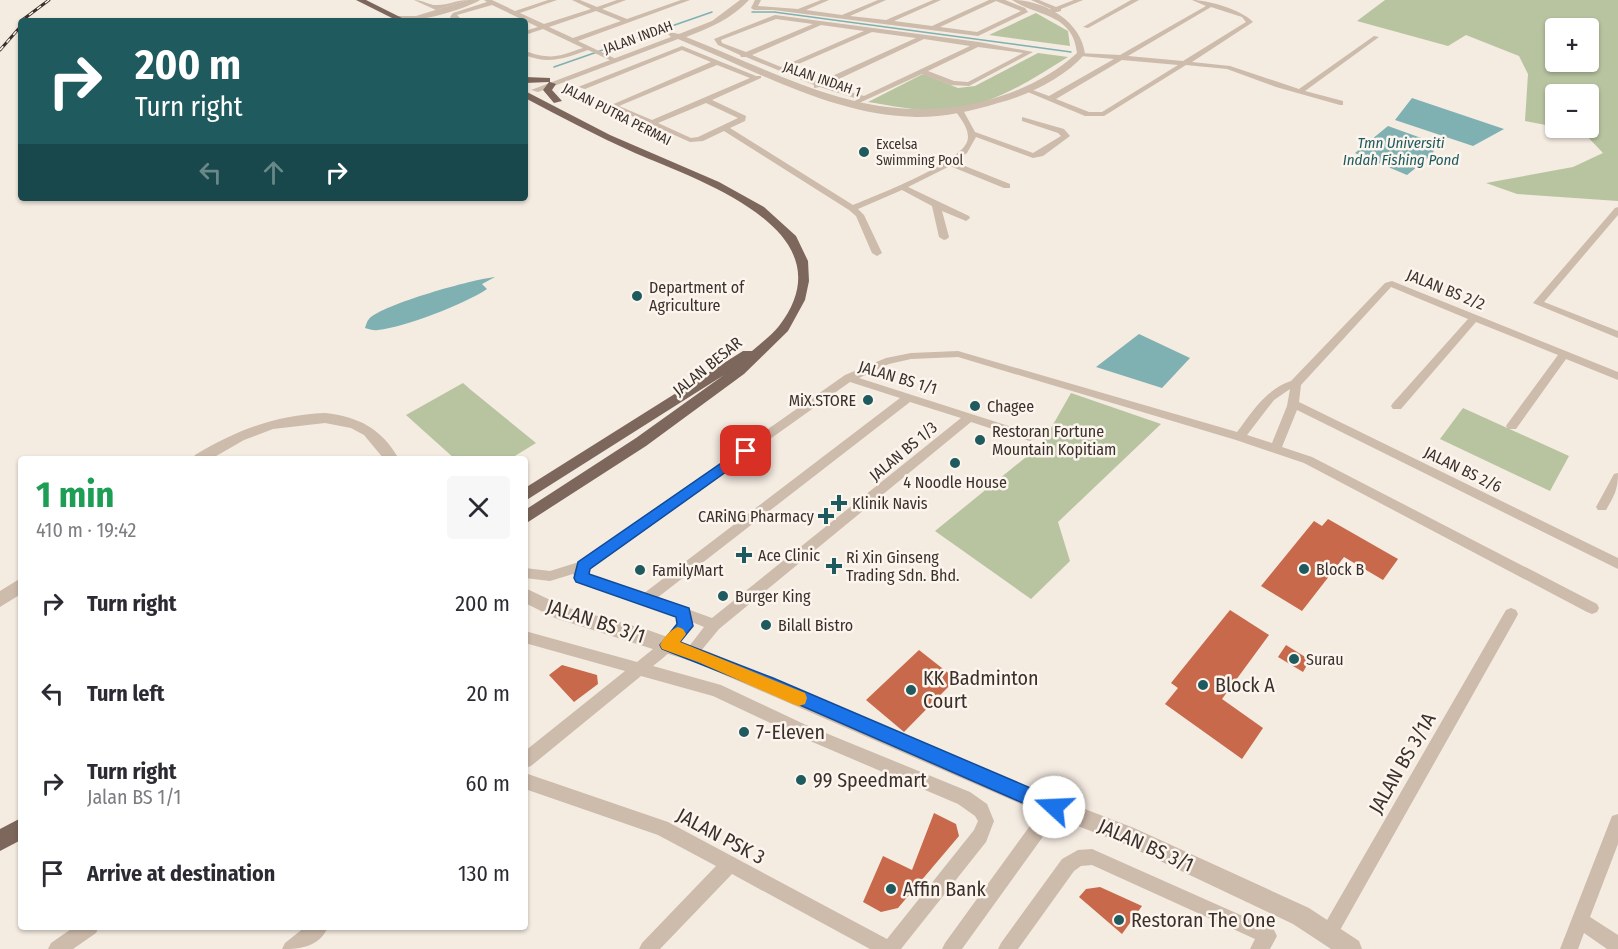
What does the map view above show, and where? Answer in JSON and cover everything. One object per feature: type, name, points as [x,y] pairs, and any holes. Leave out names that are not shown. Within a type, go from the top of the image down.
[{"type":"main road","points":[[356,1],[398,18]]},
{"type":"main road","points":[[356,1],[382,18]]},
{"type":"main road","points":[[528,88],[549,82],[547,90],[557,101]]},
{"type":"main road","name":"JALAN PUTRA PERMAI","points":[[528,88],[678,162],[693,173]]},
{"type":"main road","name":"JALAN PUTRA PERMAI","points":[[528,89],[544,104],[607,137],[693,173],[760,209],[790,236],[802,261],[799,300],[784,328],[766,344]]},
{"type":"main road","name":"JALAN BESAR","points":[[528,493],[694,390],[729,365],[766,344]]},
{"type":"main road","name":"JALAN BESAR","points":[[528,517],[705,397],[739,371],[766,344]]},
{"type":"main road","points":[[0,841],[18,830]]},
{"type":"street","points":[[417,0],[436,8],[465,0]]},
{"type":"street","points":[[417,18],[477,0]]},
{"type":"street","points":[[514,13],[554,0]]},
{"type":"street","points":[[576,0],[628,22]]},
{"type":"street","points":[[528,32],[623,0]]},
{"type":"street","points":[[573,40],[686,0]]},
{"type":"street","name":"JALAN INDAH","points":[[675,35],[720,15],[738,0]]},
{"type":"street","name":"JALAN INDAH","points":[[528,88],[549,82],[608,57],[722,20],[745,0]]},
{"type":"street","points":[[770,0],[758,1],[754,8],[798,11],[974,33],[985,32],[1026,11],[999,0]]},
{"type":"street","points":[[798,11],[826,0]]},
{"type":"street","points":[[843,17],[882,0]]},
{"type":"street","points":[[887,22],[938,0]]},
{"type":"street","points":[[933,28],[994,0]]},
{"type":"street","points":[[1016,0],[1048,12],[1074,30],[1082,43],[1081,54],[1228,67],[1340,103]]},
{"type":"street","points":[[1034,0],[1059,10]]},
{"type":"street","points":[[1048,12],[1059,10],[1080,0]]},
{"type":"street","points":[[1086,27],[1136,0]]},
{"type":"street","points":[[1028,90],[1088,114],[1104,114],[1250,22],[1244,16],[1195,0]]},
{"type":"street","points":[[457,18],[459,12],[488,1]]},
{"type":"street","points":[[430,18],[488,1],[525,18]]},
{"type":"street","points":[[1050,99],[1211,5]]},
{"type":"street","points":[[864,98],[820,85],[745,55],[720,44],[717,39],[768,18],[779,18],[1030,52],[969,84],[953,83],[921,71]]},
{"type":"street","points":[[528,20],[608,57]]},
{"type":"street","points":[[732,60],[822,23]]},
{"type":"street","points":[[781,69],[873,30]]},
{"type":"street","name":"JALAN INDAH 1","points":[[675,35],[808,91],[851,105],[914,113],[960,112],[984,106],[1028,90],[1081,54]]},
{"type":"street","points":[[808,91],[925,36]]},
{"type":"street","points":[[1300,91],[1376,37]]},
{"type":"street","points":[[851,105],[979,44]]},
{"type":"street","points":[[528,54],[540,60],[549,60],[590,49]]},
{"type":"street","points":[[582,87],[677,49],[690,50],[756,78]]},
{"type":"street","points":[[706,100],[742,116],[739,121],[725,128],[700,139],[690,140],[613,105],[718,62]]},
{"type":"street","points":[[652,123],[766,74]]},
{"type":"street","points":[[852,208],[902,187],[948,162],[968,148],[972,136],[960,112]]},
{"type":"street","points":[[972,136],[1029,155],[1037,155],[1066,136],[1061,131],[1025,119]]},
{"type":"street","points":[[725,128],[852,208],[860,215],[877,253]]},
{"type":"street","points":[[948,162],[1007,186]]},
{"type":"street","points":[[902,187],[966,218]]},
{"type":"street","points":[[936,205],[944,237]]},
{"type":"street","points":[[1618,210],[1538,303],[1618,335]]},
{"type":"street","name":"JALAN BS 2/2","points":[[1295,384],[1389,284],[1397,285],[1618,376]]},
{"type":"street","points":[[1397,406],[1475,317]]},
{"type":"street","points":[[849,378],[886,361],[912,356],[958,354],[1240,437],[1308,460],[1592,608]]},
{"type":"street","points":[[1512,426],[1564,354]]},
{"type":"street","name":"JALAN BS 1/1","points":[[528,573],[550,576],[583,566],[849,378],[1030,437]]},
{"type":"street","points":[[1240,437],[1264,405],[1282,386],[1295,384],[1297,391],[1275,449]]},
{"type":"street","points":[[645,600],[909,397]]},
{"type":"street","name":"JALAN BS 2/6","points":[[1293,404],[1618,564]]},
{"type":"street","name":"JALAN BS 1/3","points":[[691,652],[714,626],[970,417]]},
{"type":"street","points":[[205,456],[245,433],[270,425],[312,418],[355,423],[368,430],[381,442],[390,456]]},
{"type":"street","points":[[1602,507],[1618,477]]},
{"type":"street","points":[[583,566],[580,574],[585,580],[684,613],[714,626]]},
{"type":"street","points":[[0,600],[18,587]]},
{"type":"street","name":"JALAN BS 3/1","points":[[528,595],[561,613],[691,652],[1054,807],[1105,825],[1301,916],[1351,949]]},
{"type":"street","points":[[528,759],[668,645],[685,626],[684,613]]},
{"type":"street","name":"JALAN BS 3/1A","points":[[1329,933],[1511,614]]},
{"type":"street","points":[[528,638],[716,690],[801,730],[970,801],[985,814],[986,821],[980,836],[889,949]]},
{"type":"street","name":"JALAN PSK 3","points":[[528,782],[662,828],[889,949]]},
{"type":"street","points":[[951,949],[1054,807]]},
{"type":"street","points":[[1569,949],[1618,823]]},
{"type":"street","points":[[1007,949],[1068,865],[1078,858],[1092,857],[1264,943]]},
{"type":"street","points":[[648,949],[730,864]]},
{"type":"street","points":[[1580,920],[1618,946]]},
{"type":"street","points":[[57,949],[86,930]]},
{"type":"street","points":[[291,949],[315,930]]},
{"type":"green space","points":[[1385,0],[1618,0],[1618,201],[1517,194],[1486,183],[1573,167],[1603,153],[1589,138],[1599,138],[1599,84],[1545,84],[1545,125],[1525,121],[1528,74],[1519,56],[1466,35],[1448,46],[1357,21]]},
{"type":"green space","points":[[1036,13],[1068,31],[1070,46],[989,35]]},
{"type":"green space","points":[[1038,53],[1068,57],[998,97],[967,107],[930,111],[868,102],[923,74],[958,88],[975,86]]},
{"type":"green space","points":[[463,383],[536,443],[515,456],[452,456],[406,415]]},
{"type":"green space","points":[[1071,393],[1161,424],[1058,522],[1070,561],[1031,599],[935,531],[1042,444]]},
{"type":"green space","points":[[1463,408],[1569,456],[1550,491],[1440,439]]},
{"type":"water","name":"Tmn Universiti Indah Fishing Pond","points":[[1412,98],[1504,129],[1473,146],[1395,120]]},
{"type":"water","name":"Tmn Universiti Indah Fishing Pond","points":[[1388,126],[1435,143],[1433,154],[1407,175],[1355,153]]},
{"type":"water","points":[[495,277],[482,284],[487,289],[434,314],[390,328],[375,330],[365,328],[369,319],[392,306],[450,287]]},
{"type":"water","points":[[1139,334],[1190,358],[1162,388],[1096,367]]},
{"type":"building","name":"Block B","points":[[1328,519],[1398,559],[1383,580],[1344,557],[1302,611],[1261,586],[1314,521],[1322,526]]},
{"type":"building","name":"Block A","points":[[1230,610],[1269,635],[1222,699],[1263,728],[1242,759],[1165,704],[1178,688],[1171,683]]},
{"type":"building","name":"Surau","points":[[1286,645],[1310,660],[1303,672],[1278,657]]},
{"type":"building","name":"KK Badminton Court","points":[[919,650],[956,679],[904,732],[866,700]]},
{"type":"building","points":[[562,665],[597,675],[598,684],[574,702],[549,675]]},
{"type":"building","points":[[934,813],[956,824],[959,836],[898,908],[881,912],[863,902],[883,856],[912,870]]},
{"type":"building","name":"Restoran The One","points":[[1100,887],[1142,906],[1122,934],[1079,897],[1086,889]]},
{"type":"waterway","points":[[554,67],[712,12]]},
{"type":"waterway","points":[[752,12],[774,12],[1071,52]]},
{"type":"railway","points":[[25,18],[49,0]]},
{"type":"railway","points":[[0,50],[18,29]]},
{"type":"slow traffic","points":[[678,634],[668,645],[703,657],[799,698]]},
{"type":"place","name":"Excelsa Swimming Pool","points":[[864,152]]},
{"type":"place","name":"Department of Agriculture","points":[[637,296]]},
{"type":"place","name":"MiX.STORE","points":[[868,400]]},
{"type":"place","name":"Chagee","points":[[975,406]]},
{"type":"place","name":"Restoran Fortune Mountain Kopitiam","points":[[980,440]]},
{"type":"place","name":"4 Noodle House","points":[[955,463]]},
{"type":"place","name":"Klinik Navis","points":[[839,503]]},
{"type":"place","name":"CARiNG Pharmacy","points":[[826,516]]},
{"type":"place","name":"Ace Clinic","points":[[744,555]]},
{"type":"place","name":"Ri Xin Ginseng Trading Sdn. Bhd.","points":[[834,566]]},
{"type":"place","name":"Block B","points":[[1304,569]]},
{"type":"place","name":"FamilyMart","points":[[640,570]]},
{"type":"place","name":"Burger King","points":[[723,596]]},
{"type":"place","name":"Bilall Bistro","points":[[766,625]]},
{"type":"place","name":"Surau","points":[[1294,659]]},
{"type":"place","name":"Block A","points":[[1203,685]]},
{"type":"place","name":"KK Badminton Court","points":[[911,690]]},
{"type":"place","name":"7-Eleven","points":[[744,732]]},
{"type":"place","name":"99 Speedmart","points":[[801,780]]},
{"type":"place","name":"Affin Bank","points":[[891,889]]},
{"type":"place","name":"Restoran The One","points":[[1119,920]]},
{"type":"route","points":[[746,451],[583,566],[581,578],[684,613],[685,626],[668,645],[767,683],[1054,807]]}]
